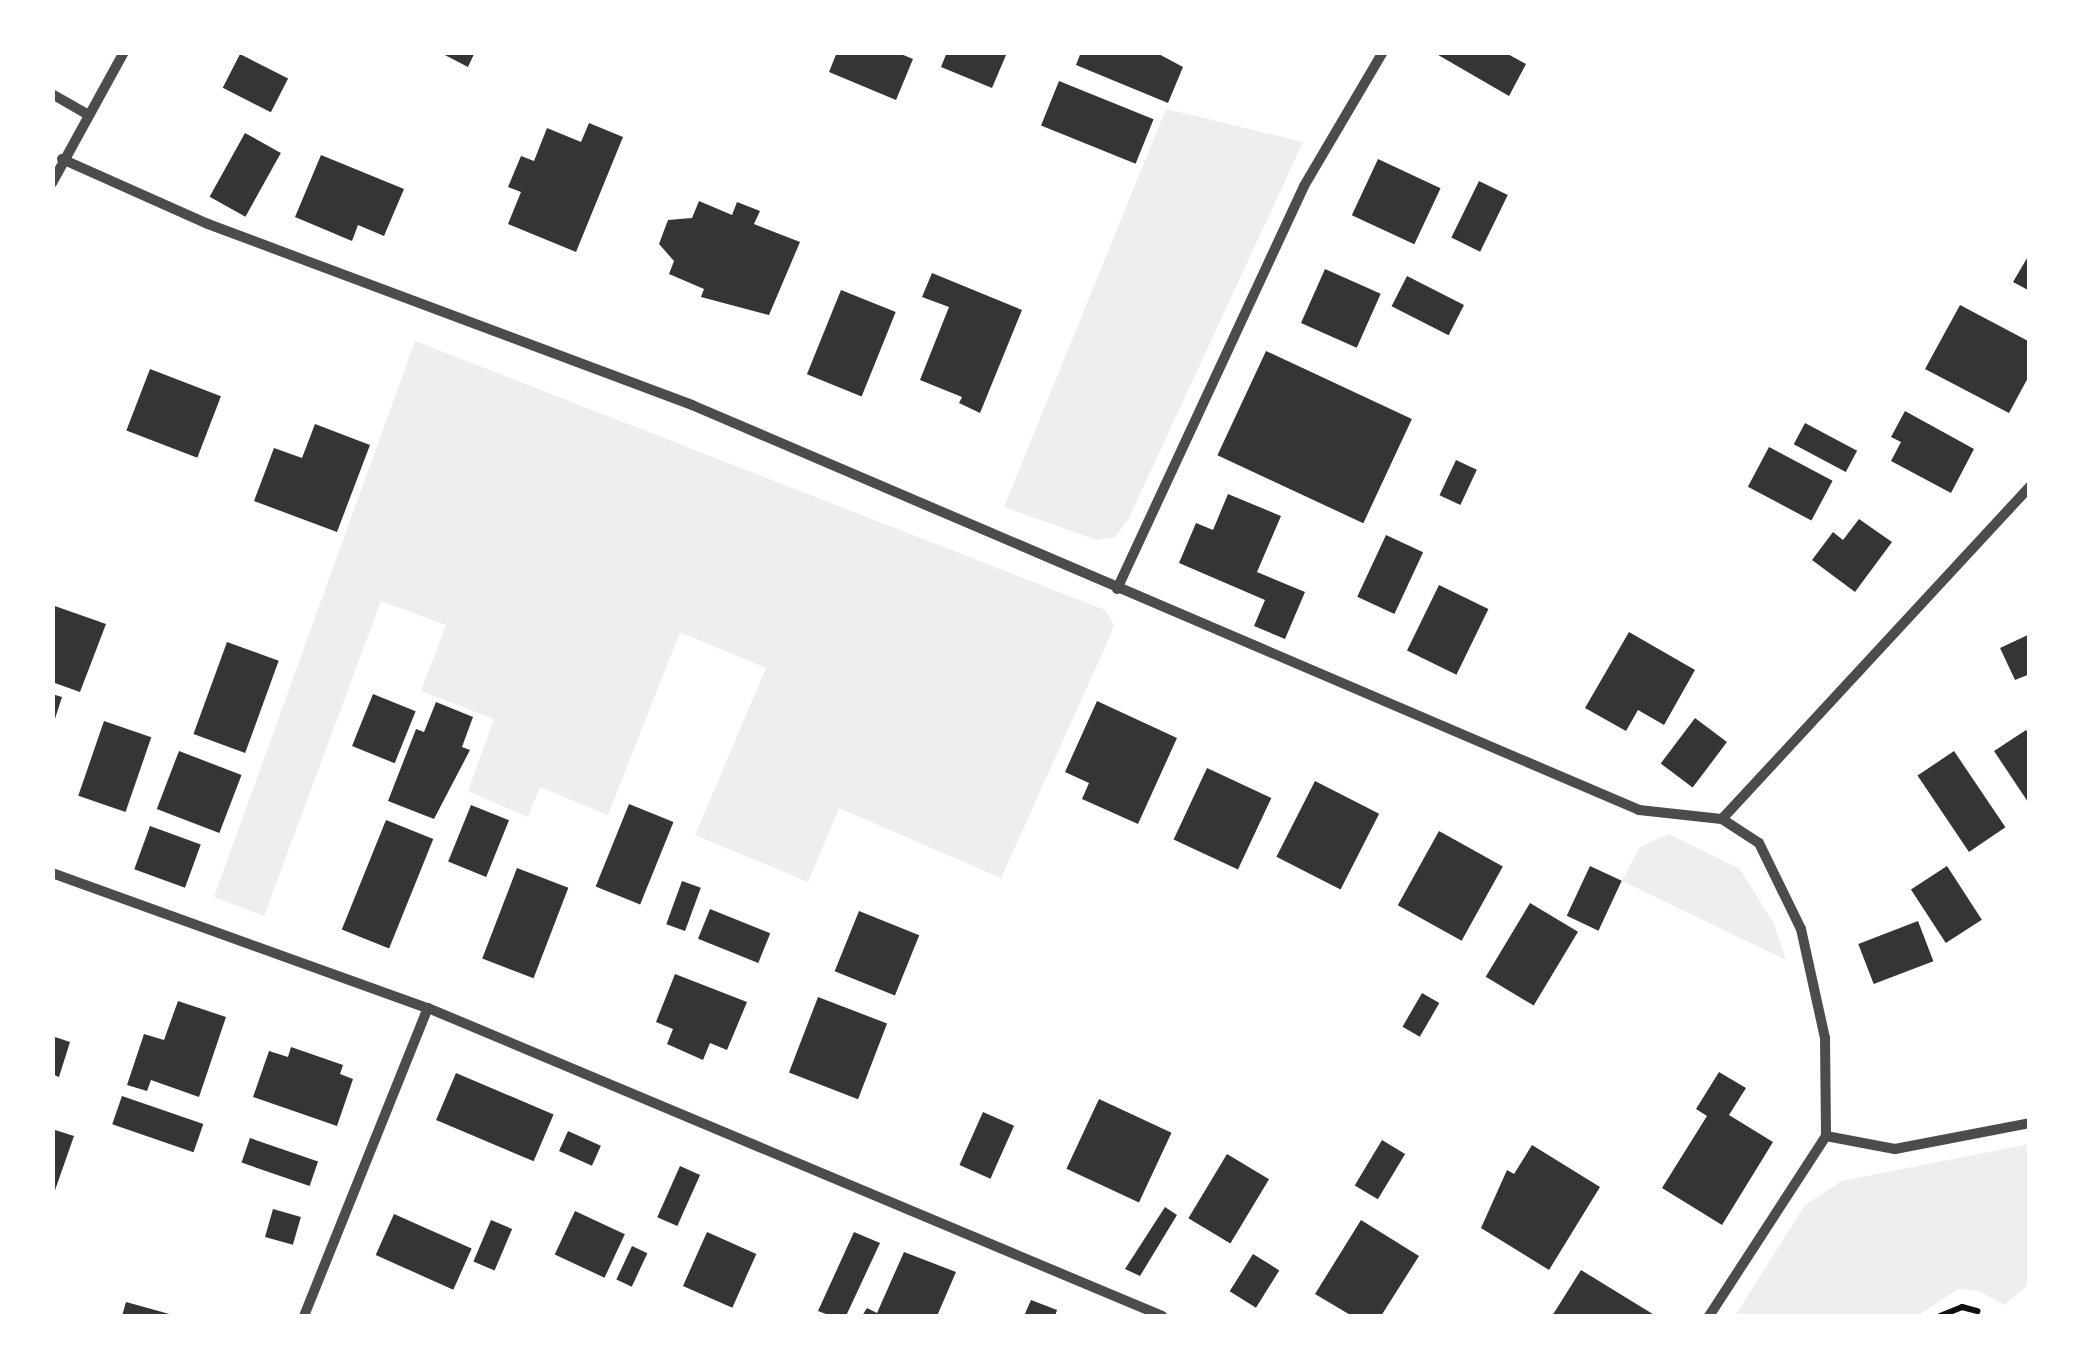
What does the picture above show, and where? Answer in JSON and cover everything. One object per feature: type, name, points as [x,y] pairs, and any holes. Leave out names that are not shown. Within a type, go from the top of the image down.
[{"type":"street","points":[[52,183],[124,52]]},
{"type":"street","points":[[1117,588],[1304,186],[1382,52]]},
{"type":"street","points":[[52,94],[87,114]]},
{"type":"street","points":[[62,159],[208,224],[692,405],[1639,810],[1722,819],[1760,843],[1801,929],[1825,1038],[1826,1136],[1709,1316]]},
{"type":"street","points":[[1722,819],[2030,486]]},
{"type":"street","points":[[52,872],[428,1008],[1162,1316]]},
{"type":"street","points":[[304,1316],[428,1008]]},
{"type":"street","points":[[1826,1136],[1895,1148],[2030,1123]]},
{"type":"path","points":[[1940,1316],[1962,1308],[1978,1311]]},
{"type":"shaded area","points":[[1166,109],[1303,142],[1128,520],[1115,537],[1097,540],[1004,507]]},
{"type":"shaded area","points":[[415,341],[1105,610],[1114,625],[1001,878],[839,808],[808,882],[695,835],[766,668],[680,632],[608,815],[540,787],[528,817],[468,791],[494,719],[421,691],[446,625],[381,601],[264,916],[214,897]]},
{"type":"shaded area","points":[[1669,834],[1740,869],[1774,924],[1786,960],[1622,881],[1640,847]]},
{"type":"shaded area","points":[[2029,1144],[2029,1284],[2004,1305],[1979,1291],[1958,1289],[1917,1316],[1735,1316],[1805,1205],[1842,1181]]},
{"type":"building","points":[[439,52],[475,52],[468,67]]},
{"type":"building","points":[[837,52],[896,52],[913,59],[896,100],[829,72]]},
{"type":"building","points":[[947,52],[1006,55],[992,88],[941,67]]},
{"type":"building","points":[[1081,52],[1155,52],[1183,67],[1168,103],[1076,65]]},
{"type":"building","points":[[1433,52],[1504,52],[1526,64],[1509,96]]},
{"type":"building","points":[[240,54],[288,79],[271,112],[223,88]]},
{"type":"building","points":[[1059,81],[1154,119],[1136,164],[1041,126]]},
{"type":"building","points":[[589,123],[623,137],[576,252],[508,224],[521,192],[508,187],[521,156],[534,161],[547,128],[581,142]]},
{"type":"building","points":[[245,133],[281,153],[245,217],[210,197]]},
{"type":"building","points":[[321,155],[404,189],[384,236],[358,225],[352,241],[295,217]]},
{"type":"building","points":[[1378,159],[1441,188],[1414,244],[1352,215]]},
{"type":"building","points":[[1479,181],[1508,195],[1480,252],[1451,238]]},
{"type":"building","points":[[699,201],[732,215],[737,202],[760,211],[754,224],[800,242],[769,315],[701,297],[704,289],[669,274],[674,261],[659,244],[668,220],[692,218]]},
{"type":"building","points":[[2030,253],[2030,291],[2013,282]]},
{"type":"building","points":[[1325,269],[1381,294],[1357,348],[1301,323]]},
{"type":"building","points":[[932,273],[1022,310],[980,413],[959,403],[962,397],[920,380],[949,307],[922,297]]},
{"type":"building","points":[[1407,276],[1464,305],[1449,335],[1392,306]]},
{"type":"building","points":[[841,290],[896,312],[862,396],[807,374]]},
{"type":"building","points":[[1960,305],[2030,342],[2030,374],[2009,413],[1925,369]]},
{"type":"building","points":[[1266,351],[1412,419],[1363,523],[1217,455]]},
{"type":"building","points":[[150,369],[221,396],[197,458],[126,431]]},
{"type":"building","points":[[1905,411],[1974,449],[1951,493],[1891,461],[1901,442],[1891,437]]},
{"type":"building","points":[[1805,423],[1857,451],[1846,472],[1794,444]]},
{"type":"building","points":[[315,424],[370,445],[337,532],[254,501],[274,448],[302,458]]},
{"type":"building","points":[[1769,447],[1833,481],[1811,521],[1748,487]]},
{"type":"building","points":[[1456,460],[1477,470],[1460,505],[1440,495]]},
{"type":"building","points":[[1228,494],[1281,516],[1257,572],[1305,592],[1285,639],[1254,626],[1265,600],[1179,563],[1196,523],[1213,530]]},
{"type":"building","points":[[1859,519],[1892,542],[1855,592],[1812,560],[1833,532],[1843,540]]},
{"type":"building","points":[[1386,535],[1423,552],[1394,614],[1357,597]]},
{"type":"building","points":[[1439,585],[1488,609],[1456,675],[1407,651]]},
{"type":"building","points":[[52,605],[106,624],[80,692],[52,682]]},
{"type":"building","points":[[1629,632],[1695,670],[1664,725],[1638,710],[1626,731],[1585,708]]},
{"type":"building","points":[[2030,634],[2030,674],[2015,680],[2000,648]]},
{"type":"building","points":[[227,642],[279,661],[245,753],[193,734]]},
{"type":"building","points":[[52,694],[62,697],[53,725],[52,725]]},
{"type":"building","points":[[373,694],[416,711],[395,763],[352,746]]},
{"type":"building","points":[[1097,701],[1177,738],[1138,824],[1082,799],[1089,783],[1065,772]]},
{"type":"building","points":[[436,702],[473,717],[462,747],[470,750],[434,819],[388,801],[416,729],[424,732]]},
{"type":"building","points":[[1695,718],[1727,742],[1693,788],[1661,764]]},
{"type":"building","points":[[104,721],[151,737],[126,812],[78,796]]},
{"type":"building","points":[[2026,730],[2030,736],[2030,805],[1994,751]]},
{"type":"building","points":[[179,751],[242,775],[219,833],[157,809]]},
{"type":"building","points":[[1954,751],[2005,827],[1969,852],[1918,776]]},
{"type":"building","points":[[1207,768],[1271,798],[1238,870],[1174,840]]},
{"type":"building","points":[[1315,781],[1379,814],[1341,889],[1276,857]]},
{"type":"building","points":[[629,804],[674,822],[640,905],[596,887]]},
{"type":"building","points":[[471,805],[509,820],[486,877],[448,862]]},
{"type":"building","points":[[386,820],[433,839],[389,949],[342,929]]},
{"type":"building","points":[[150,826],[201,844],[185,888],[134,869]]},
{"type":"building","points":[[1439,831],[1503,866],[1462,941],[1398,905]]},
{"type":"building","points":[[1590,866],[1622,881],[1598,931],[1567,916]]},
{"type":"building","points":[[1947,866],[1982,920],[1946,943],[1911,889]]},
{"type":"building","points":[[517,868],[568,888],[534,978],[482,959]]},
{"type":"building","points":[[682,881],[701,888],[685,931],[666,924]]},
{"type":"building","points":[[1530,903],[1578,932],[1534,1006],[1486,977]]},
{"type":"building","points":[[710,909],[770,933],[758,963],[698,939]]},
{"type":"building","points":[[859,911],[919,935],[895,996],[835,971]]},
{"type":"building","points":[[1918,921],[1933,961],[1874,984],[1858,944]]},
{"type":"building","points":[[675,974],[747,1002],[727,1050],[710,1043],[703,1060],[667,1044],[673,1029],[656,1022]]},
{"type":"building","points":[[1422,993],[1439,1003],[1420,1037],[1402,1027]]},
{"type":"building","points":[[818,997],[887,1024],[858,1099],[789,1073]]},
{"type":"building","points":[[178,1001],[226,1017],[199,1097],[151,1080],[147,1091],[127,1085],[144,1034],[164,1040]]},
{"type":"building","points":[[52,1036],[70,1042],[59,1077],[52,1074]]},
{"type":"building","points":[[291,1047],[343,1065],[340,1074],[353,1079],[337,1126],[253,1097],[269,1051],[288,1057]]},
{"type":"building","points":[[1719,1072],[1746,1088],[1729,1115],[1773,1142],[1722,1225],[1662,1188],[1707,1116],[1696,1109]]},
{"type":"building","points":[[456,1073],[554,1114],[534,1161],[436,1120]]},
{"type":"building","points":[[122,1096],[203,1124],[194,1152],[112,1124]]},
{"type":"building","points":[[1099,1099],[1172,1133],[1139,1203],[1066,1169]]},
{"type":"building","points":[[983,1112],[1014,1126],[990,1179],[959,1165]]},
{"type":"building","points":[[52,1129],[74,1136],[53,1196],[52,1196]]},
{"type":"building","points":[[568,1131],[601,1146],[592,1166],[559,1151]]},
{"type":"building","points":[[250,1138],[318,1161],[310,1186],[242,1163]]},
{"type":"building","points":[[1382,1140],[1405,1154],[1378,1199],[1355,1185]]},
{"type":"building","points":[[1532,1145],[1600,1187],[1549,1270],[1481,1228],[1507,1170],[1514,1174]]},
{"type":"building","points":[[1227,1154],[1269,1179],[1230,1244],[1188,1218]]},
{"type":"building","points":[[680,1166],[700,1175],[677,1226],[657,1217]]},
{"type":"building","points":[[1165,1207],[1177,1215],[1140,1276],[1125,1269]]},
{"type":"building","points":[[273,1209],[301,1217],[293,1245],[265,1237]]},
{"type":"building","points":[[575,1211],[625,1234],[605,1278],[555,1255]]},
{"type":"building","points":[[394,1214],[472,1249],[453,1290],[376,1255]]},
{"type":"building","points":[[491,1220],[512,1229],[495,1270],[473,1261]]},
{"type":"building","points":[[1361,1220],[1419,1256],[1381,1316],[1352,1316],[1315,1294]]},
{"type":"building","points":[[707,1232],[756,1254],[732,1308],[683,1286]]},
{"type":"building","points":[[854,1232],[880,1243],[846,1316],[831,1316],[818,1311]]},
{"type":"building","points":[[632,1246],[647,1253],[632,1287],[616,1280]]},
{"type":"building","points":[[904,1252],[956,1272],[937,1316],[862,1316],[867,1308],[877,1313]]},
{"type":"building","points":[[1253,1254],[1279,1270],[1256,1308],[1230,1291]]},
{"type":"building","points":[[1581,1270],[1656,1316],[1552,1316]]},
{"type":"building","points":[[1031,1300],[1057,1310],[1055,1316],[1024,1316]]},
{"type":"building","points":[[126,1302],[173,1315],[173,1316],[122,1316]]}]
